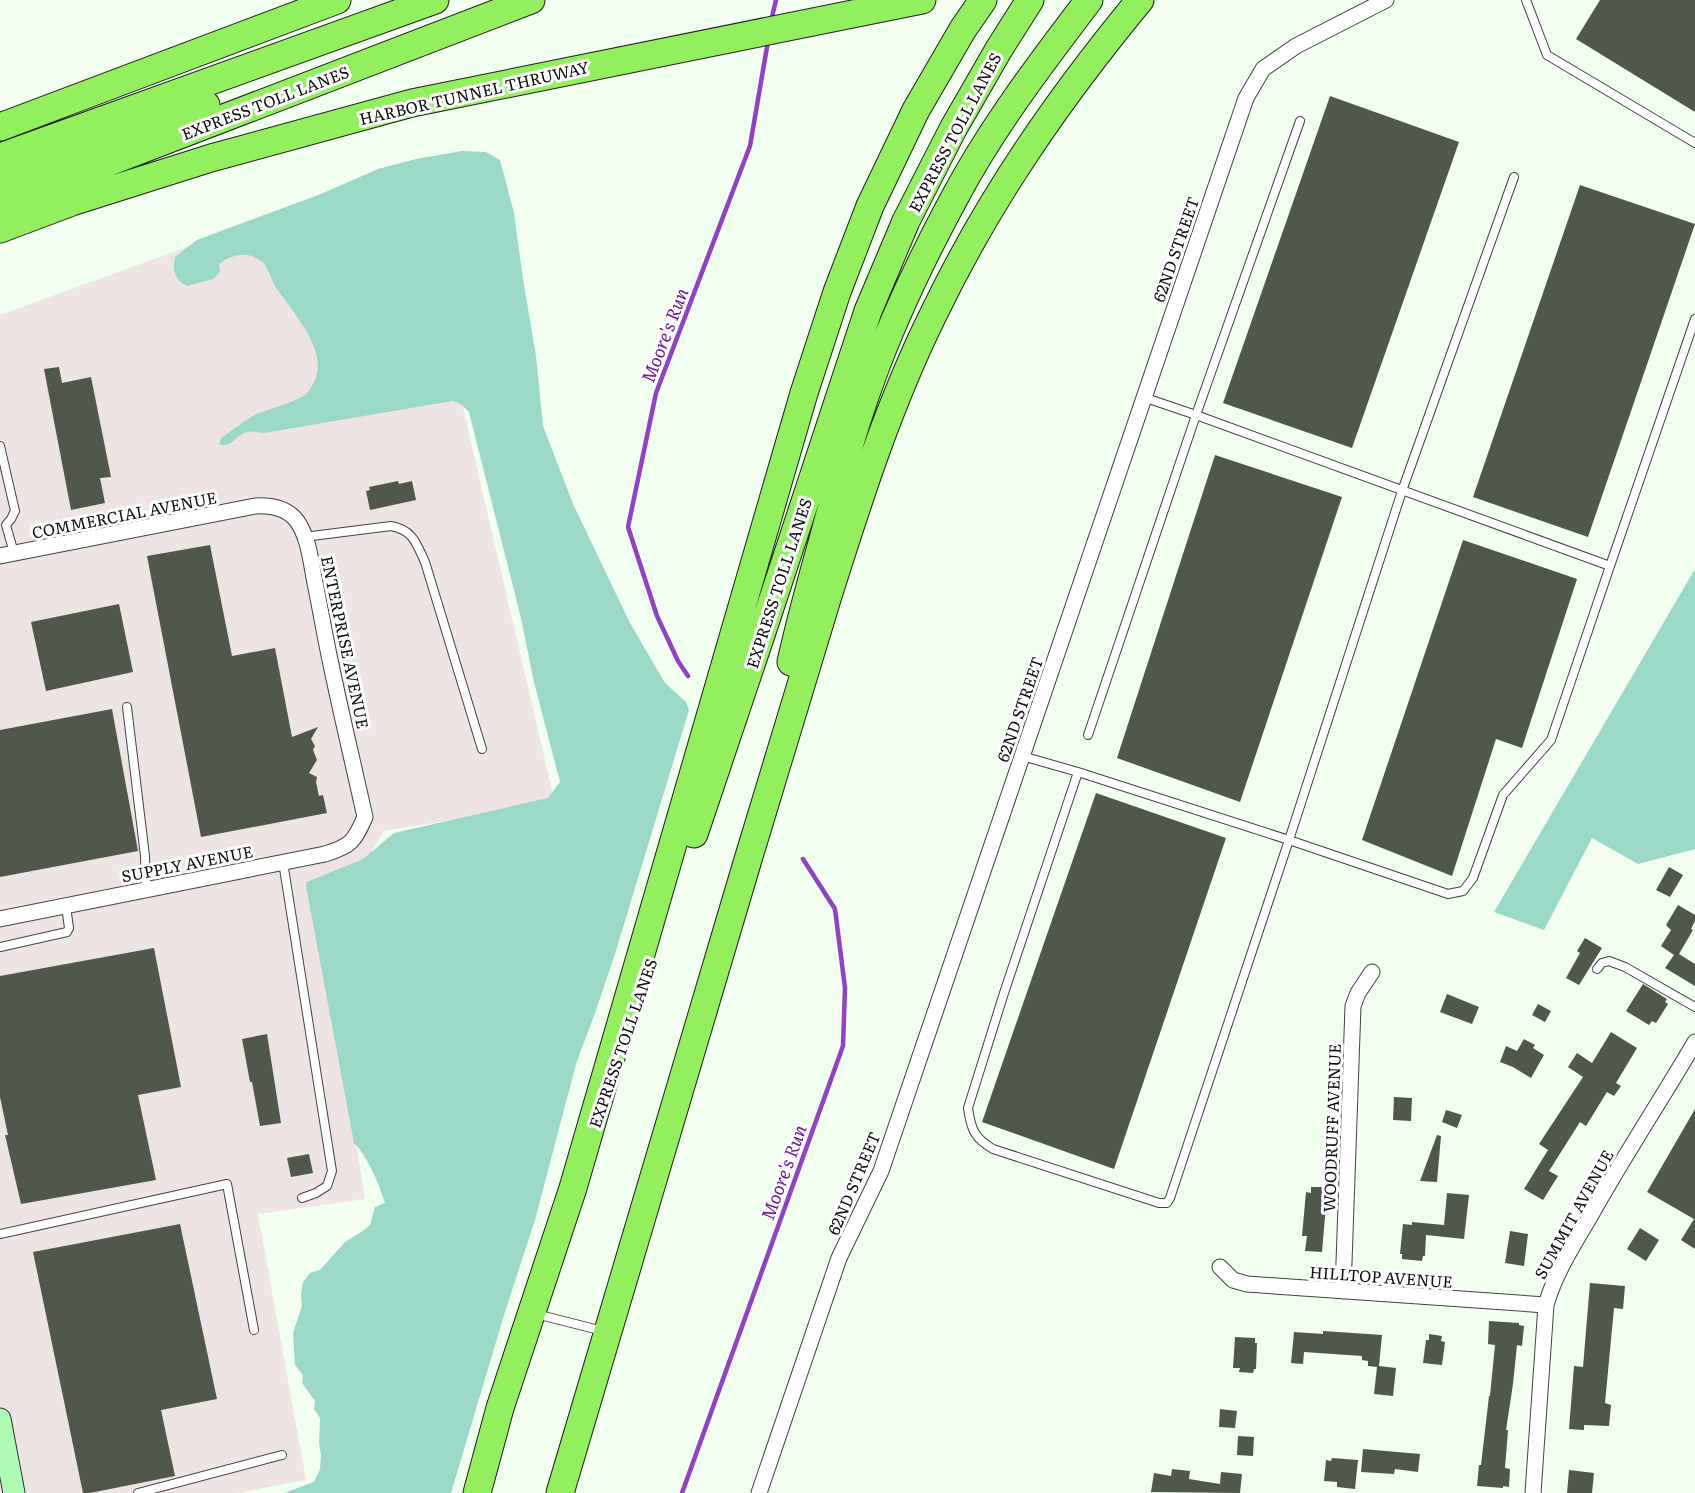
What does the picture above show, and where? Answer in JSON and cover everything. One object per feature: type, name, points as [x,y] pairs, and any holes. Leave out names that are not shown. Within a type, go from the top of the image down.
[{"type":"highway","points":[[0,127],[338,0]]},
{"type":"highway","points":[[0,157],[435,0]]},
{"type":"highway","points":[[0,183],[482,0]]},
{"type":"highway","name":"EXPRESS TOLL LANES","points":[[0,204],[531,0]]},
{"type":"highway","name":"HARBOR TUNNEL THRUWAY","points":[[0,230],[72,202],[211,158],[412,102],[922,0]]},
{"type":"highway","points":[[477,1493],[500,1408],[573,1188],[800,404],[837,292],[870,206],[916,110],[963,29],[983,0]]},
{"type":"highway","name":"EXPRESS TOLL LANES","points":[[573,1188],[758,646],[868,311],[906,221],[953,129],[1030,0]]},
{"type":"highway","name":"EXPRESS TOLL LANES","points":[[776,770],[788,675],[796,637],[845,460],[872,378],[893,325],[926,253],[971,169],[1018,95],[1089,0]]},
{"type":"highway","points":[[560,1493],[840,559],[889,416],[934,312],[961,260],[1019,162],[1066,93],[1140,0]]},
{"type":"main road","points":[[0,1419],[14,1493]]},
{"type":"street","name":"62ND STREET","points":[[759,1493],[839,1258],[881,1171],[1246,98],[1263,69],[1296,46],[1386,0]]},
{"type":"street","name":"COMMERCIAL AVENUE","points":[[7,555],[255,507]]},
{"type":"street","name":"ENTERPRISE AVENUE","points":[[255,507],[274,507],[288,513],[296,520],[304,537],[365,817]]},
{"type":"street","name":"SUPPLY AVENUE","points":[[0,919],[342,849],[357,837],[365,817]]},
{"type":"street","name":"WOODRUFF AVENUE","points":[[1343,1291],[1353,1006],[1358,993],[1372,972]]},
{"type":"street","name":"SUMMIT AVENUE","points":[[1533,1493],[1546,1305],[1555,1279],[1602,1195],[1693,1049]]},
{"type":"street","name":"HILLTOP AVENUE","points":[[1220,1267],[1233,1280],[1246,1284],[1546,1305]]},
{"type":"lane","points":[[1526,0],[1547,54],[1695,143]]},
{"type":"lane","points":[[1088,735],[1196,415],[1300,121]]},
{"type":"lane","points":[[1078,772],[968,1108],[971,1125],[978,1139],[993,1149],[1159,1203],[1167,1203],[1289,840],[1402,491],[1514,177]]},
{"type":"lane","points":[[1022,756],[1289,840],[1448,894],[1463,891],[1473,878],[1503,795],[1551,740],[1695,319]]},
{"type":"lane","points":[[1143,397],[1610,566]]},
{"type":"lane","points":[[0,446],[15,511],[6,525],[7,555]]},
{"type":"lane","points":[[304,537],[391,526],[404,528],[411,536],[425,562],[482,749]]},
{"type":"lane","points":[[128,707],[145,856],[146,890]]},
{"type":"lane","points":[[284,862],[332,1171],[327,1186],[302,1198]]},
{"type":"lane","points":[[0,947],[67,932],[69,928],[66,906]]},
{"type":"lane","points":[[1597,969],[1602,963],[1609,961],[1625,967],[1695,1007]]},
{"type":"lane","points":[[0,1234],[227,1184],[255,1330]]},
{"type":"lane","points":[[532,1313],[607,1332]]},
{"type":"lane","points":[[138,1493],[282,1455]]},
{"type":"shaded area","points":[[462,151],[486,152],[500,160],[514,213],[536,356],[543,426],[573,504],[630,623],[665,683],[686,702],[689,710],[615,954],[576,1064],[535,1220],[451,1493],[284,1493],[314,1482],[320,1469],[320,1418],[314,1409],[315,1401],[302,1383],[303,1375],[295,1365],[293,1333],[302,1306],[303,1282],[310,1273],[320,1270],[345,1242],[370,1225],[375,1207],[385,1203],[368,1163],[354,1143],[307,882],[363,859],[394,833],[548,798],[560,782],[469,412],[459,403],[452,401],[264,433],[249,432],[229,444],[219,444],[221,438],[251,417],[306,394],[318,371],[317,358],[308,333],[277,289],[261,261],[245,255],[229,258],[219,264],[220,272],[213,279],[187,286],[177,278],[174,262],[175,257],[197,240],[321,194],[378,169],[416,159]]},
{"type":"shaded area","points":[[407,167],[555,803],[384,831],[366,861],[314,883],[365,1199],[258,1214],[306,1480],[237,1493],[0,1493],[0,315]]},
{"type":"shaded area","points":[[1695,569],[1695,849],[1638,864],[1592,838],[1544,930],[1494,912]]},
{"type":"building","points":[[1600,0],[1695,0],[1695,112],[1576,39]]},
{"type":"building","points":[[1330,96],[1459,142],[1352,448],[1223,403]]},
{"type":"building","points":[[1580,185],[1695,224],[1588,537],[1473,497]]},
{"type":"building","points":[[59,367],[62,383],[91,377],[111,477],[100,478],[105,503],[71,510],[44,369]]},
{"type":"building","points":[[1215,455],[1342,497],[1240,802],[1117,758]]},
{"type":"building","points":[[398,481],[399,484],[412,481],[416,500],[370,510],[366,491],[370,490],[369,487]]},
{"type":"building","points":[[1463,540],[1577,579],[1522,748],[1496,739],[1452,876],[1362,840]]},
{"type":"building","points":[[210,545],[232,656],[275,648],[292,737],[318,727],[311,739],[315,746],[313,750],[317,760],[309,773],[317,777],[319,796],[323,795],[327,813],[201,837],[147,556]]},
{"type":"building","points":[[119,604],[133,672],[46,691],[31,622]]},
{"type":"building","points":[[112,709],[138,851],[0,877],[0,730]]},
{"type":"building","points":[[1096,793],[1226,838],[1114,1169],[982,1122]]},
{"type":"building","points":[[1669,867],[1683,875],[1670,897],[1656,890]]},
{"type":"building","points":[[1678,905],[1695,915],[1691,929],[1693,930],[1679,954],[1695,964],[1695,986],[1665,968],[1674,955],[1661,946],[1671,930],[1666,925]]},
{"type":"building","points":[[1585,938],[1602,948],[1579,985],[1566,978],[1580,953],[1577,951]]},
{"type":"building","points":[[154,948],[181,1087],[138,1095],[156,1180],[21,1204],[5,1135],[8,1135],[0,1097],[0,976]]},
{"type":"building","points":[[1643,984],[1667,999],[1665,1002],[1668,1004],[1656,1023],[1652,1021],[1649,1025],[1626,1011]]},
{"type":"building","points":[[1447,994],[1479,1007],[1472,1024],[1440,1012]]},
{"type":"building","points":[[1538,1004],[1551,1011],[1545,1022],[1532,1015]]},
{"type":"building","points":[[1611,1032],[1637,1048],[1616,1083],[1621,1086],[1614,1096],[1607,1092],[1586,1126],[1580,1122],[1549,1171],[1558,1176],[1543,1200],[1524,1189],[1548,1150],[1539,1144],[1583,1077],[1568,1067],[1577,1053],[1592,1063]]},
{"type":"building","points":[[267,1034],[281,1123],[260,1126],[242,1039]]},
{"type":"building","points":[[1524,1039],[1535,1045],[1533,1048],[1544,1055],[1531,1078],[1500,1062],[1506,1046],[1517,1051]]},
{"type":"building","points":[[1394,1097],[1412,1098],[1411,1121],[1393,1120]]},
{"type":"building","points":[[1695,1109],[1695,1249],[1681,1240],[1694,1219],[1647,1192]]},
{"type":"building","points":[[1446,1110],[1462,1115],[1457,1128],[1442,1122]]},
{"type":"building","points":[[1437,1135],[1441,1136],[1437,1182],[1420,1181]]},
{"type":"building","points":[[309,1154],[313,1173],[291,1177],[287,1158]]},
{"type":"building","points":[[1311,1187],[1325,1187],[1325,1194],[1327,1194],[1322,1252],[1305,1251],[1307,1236],[1302,1236],[1306,1192],[1311,1193]]},
{"type":"building","points":[[1447,1193],[1469,1195],[1464,1239],[1426,1235],[1425,1256],[1422,1261],[1402,1259],[1402,1254],[1400,1254],[1403,1224],[1412,1225],[1412,1222],[1444,1225]]},
{"type":"building","points":[[180,1224],[217,1399],[161,1410],[175,1476],[83,1493],[33,1252]]},
{"type":"building","points":[[1640,1228],[1659,1240],[1646,1261],[1627,1249]]},
{"type":"building","points":[[1510,1231],[1528,1234],[1524,1266],[1505,1263]]},
{"type":"building","points":[[1590,1283],[1625,1286],[1623,1309],[1614,1308],[1605,1403],[1611,1405],[1609,1426],[1584,1425],[1584,1430],[1569,1429],[1574,1366],[1583,1367]]},
{"type":"building","points":[[1489,1321],[1519,1323],[1524,1326],[1522,1346],[1517,1345],[1506,1430],[1508,1430],[1505,1468],[1510,1469],[1509,1487],[1503,1486],[1503,1488],[1477,1486],[1495,1345],[1488,1344]]},
{"type":"building","points":[[1323,1331],[1382,1335],[1379,1366],[1396,1368],[1393,1396],[1374,1394],[1377,1367],[1368,1366],[1368,1361],[1362,1360],[1362,1356],[1304,1352],[1303,1364],[1291,1363],[1294,1332],[1323,1334]]},
{"type":"building","points":[[1429,1334],[1442,1336],[1441,1341],[1445,1342],[1442,1365],[1423,1363]]},
{"type":"building","points":[[1235,1337],[1255,1338],[1255,1343],[1257,1343],[1256,1369],[1253,1373],[1239,1372],[1240,1368],[1233,1368]]},
{"type":"building","points":[[1220,1409],[1237,1411],[1235,1428],[1219,1427]]},
{"type":"building","points":[[1238,1436],[1254,1437],[1253,1456],[1237,1455]]},
{"type":"building","points":[[1363,1449],[1420,1454],[1418,1472],[1395,1469],[1394,1474],[1361,1472]]},
{"type":"building","points":[[1332,1458],[1358,1460],[1355,1489],[1337,1487],[1337,1482],[1324,1481],[1326,1460],[1331,1461]]},
{"type":"building","points":[[1172,1469],[1190,1471],[1189,1479],[1220,1484],[1221,1472],[1242,1474],[1240,1493],[1151,1492],[1154,1473],[1171,1476]]},
{"type":"building","points":[[1569,1470],[1594,1473],[1592,1493],[1567,1493]]},
{"type":"waterway","name":"Moore's Run","points":[[771,21],[776,0]]},
{"type":"waterway","name":"Moore's Run","points":[[688,676],[678,661],[657,616],[628,527],[656,393],[750,146],[768,41]]},
{"type":"waterway","name":"Moore's Run","points":[[682,1493],[843,1046],[845,988],[835,909],[803,859]]}]
